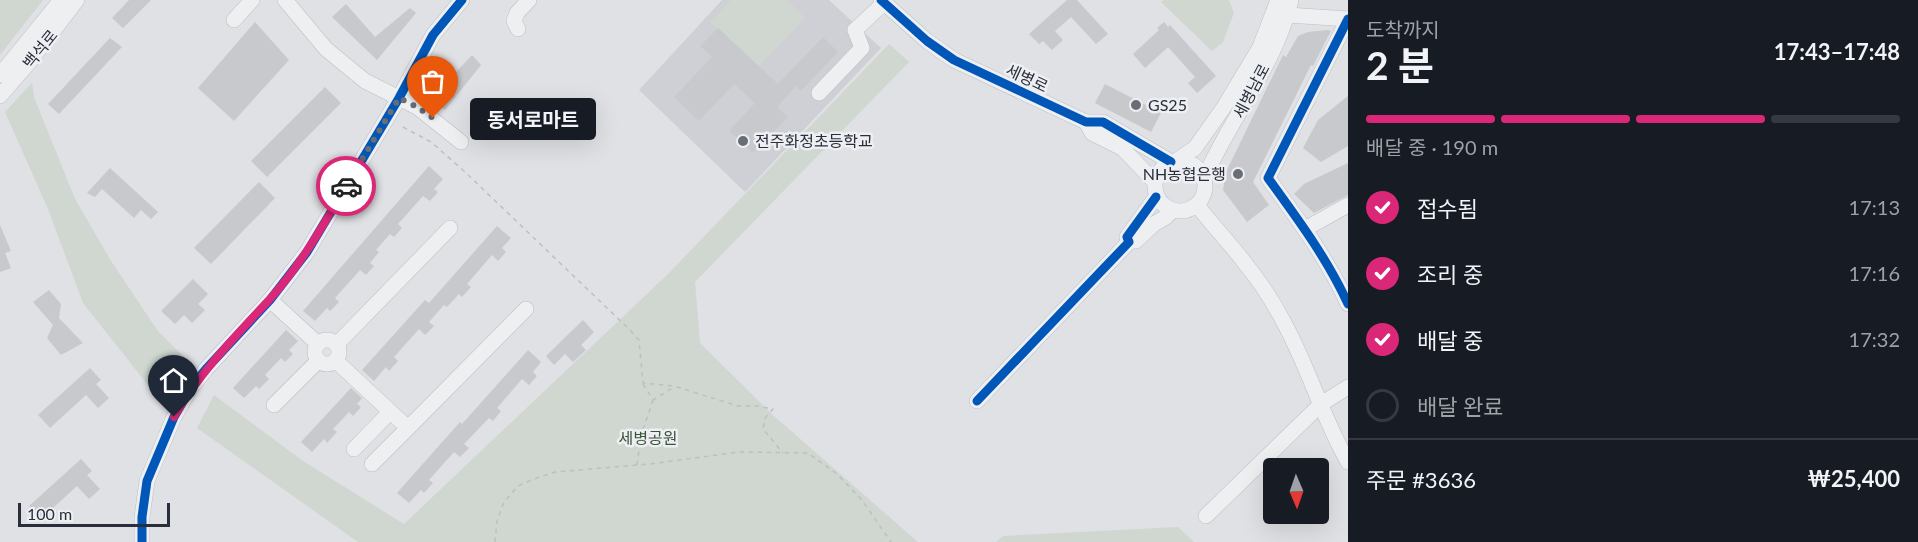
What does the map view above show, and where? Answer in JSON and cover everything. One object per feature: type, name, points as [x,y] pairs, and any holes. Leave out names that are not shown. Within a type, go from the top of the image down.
[{"type":"street","name":"백석로","points":[[0,75],[61,0]]},
{"type":"street","name":"백석로","points":[[0,96],[37,53],[77,0]]},
{"type":"street","points":[[234,20],[252,0]]},
{"type":"street","points":[[285,0],[326,49],[365,81],[417,107],[461,142]]},
{"type":"street","points":[[142,542],[142,517],[147,481],[174,417],[190,389],[270,300],[307,252],[399,98],[433,35],[462,0]]},
{"type":"street","points":[[518,28],[514,21],[517,13],[529,0]]},
{"type":"street","name":"세병남로","points":[[1174,162],[1195,148],[1224,106],[1260,47],[1278,0]]},
{"type":"street","name":"세병남로","points":[[1204,179],[1213,157],[1242,110],[1288,15],[1292,0]]},
{"type":"street","points":[[819,93],[861,48],[855,30],[883,2]]},
{"type":"street","name":"세병로","points":[[883,2],[927,41],[954,60],[1086,122],[1103,122],[1174,162],[1190,163],[1196,167],[1204,179]]},
{"type":"street","points":[[1288,15],[1348,19],[1268,178],[1305,229],[1348,304]]},
{"type":"street","name":"세병로","points":[[1086,122],[1092,133],[1122,148],[1154,181]]},
{"type":"street","points":[[1174,162],[1162,168],[1154,181],[1156,197],[1161,204],[1172,211],[1183,212],[1197,205],[1204,193],[1204,179]]},
{"type":"street","points":[[1129,242],[1127,237],[1156,197]]},
{"type":"street","points":[[1197,205],[1215,230],[1245,262],[1281,317],[1337,443],[1348,462]]},
{"type":"street","points":[[1305,229],[1348,205]]},
{"type":"street","points":[[977,401],[1129,242],[1136,241],[1172,211]]},
{"type":"street","points":[[337,344],[450,228]]},
{"type":"street","points":[[270,300],[318,344]]},
{"type":"street","points":[[372,464],[526,309]]},
{"type":"street","points":[[326,340],[337,344],[340,351],[336,361],[326,364],[318,361],[315,353],[318,344],[326,340]]},
{"type":"street","points":[[274,405],[318,361]]},
{"type":"street","points":[[336,361],[408,428]]},
{"type":"street","points":[[1206,516],[1321,404],[1348,387]]},
{"type":"street","points":[[354,449],[390,412]]},
{"type":"path","points":[[403,127],[431,142],[464,171],[632,331],[639,340],[643,383],[654,400]]},
{"type":"path","points":[[643,383],[674,386],[738,406],[773,409],[765,418],[763,429],[783,453]]},
{"type":"path","points":[[637,465],[641,436],[654,400],[674,386]]},
{"type":"path","points":[[495,542],[497,521],[504,502],[518,486],[555,472],[637,465],[739,452],[808,453],[837,474],[862,500],[891,542]]},
{"type":"shaded area","name":"전주화정초등학교","points":[[722,0],[829,0],[881,48],[745,192],[639,90]]},
{"type":"green space","points":[[0,0],[43,0],[0,55]]},
{"type":"green space","points":[[731,0],[787,0],[805,18],[758,67],[710,22]]},
{"type":"green space","points":[[1164,0],[1229,0],[1234,13],[1223,42],[1212,51],[1161,2]]},
{"type":"green space","name":"세병공원","points":[[889,44],[909,62],[695,282],[700,343],[774,416],[918,542],[358,542],[197,428],[214,395],[303,461],[404,524],[668,274]]},
{"type":"green space","points":[[32,83],[34,97],[75,199],[111,261],[157,330],[186,359],[159,399],[83,303],[48,209],[5,112]]},
{"type":"green space","points":[[1178,527],[1194,542],[996,542],[1003,536]]},
{"type":"building","points":[[129,0],[151,0],[123,28],[112,18]]},
{"type":"building","points":[[1067,0],[1077,0],[1108,34],[1096,44],[1071,17],[1055,31],[1063,40],[1052,50],[1043,41],[1039,44],[1029,34]]},
{"type":"building","points":[[346,4],[375,37],[410,8],[416,13],[377,60],[332,17]]},
{"type":"building","points":[[255,22],[289,60],[234,121],[198,88]]},
{"type":"building","points":[[1164,22],[1168,27],[1170,25],[1216,76],[1197,93],[1188,83],[1195,77],[1168,47],[1145,68],[1133,54],[1159,30],[1157,28]]},
{"type":"building","points":[[718,28],[778,84],[823,37],[838,52],[801,91],[796,86],[777,107],[788,117],[753,153],[729,131],[755,103],[734,84],[699,121],[674,97],[712,57],[700,46]]},
{"type":"building","points":[[1331,31],[1313,66],[1311,65],[1253,182],[1269,205],[1247,222],[1223,190],[1226,172],[1283,55],[1286,57],[1298,36],[1308,32]]},
{"type":"building","points":[[110,38],[122,47],[59,114],[48,104]]},
{"type":"building","points":[[472,55],[481,65],[445,110],[435,102],[433,97]]},
{"type":"building","points":[[1105,84],[1161,113],[1151,132],[1095,103]]},
{"type":"building","points":[[325,87],[341,103],[267,177],[251,161]]},
{"type":"building","points":[[1348,96],[1348,146],[1321,162],[1303,148],[1318,120]]},
{"type":"building","points":[[1348,163],[1348,195],[1314,213],[1294,194],[1304,184]]},
{"type":"building","points":[[429,166],[443,179],[434,189],[438,192],[430,201],[423,196],[398,224],[402,228],[394,237],[390,234],[376,250],[379,252],[370,263],[374,266],[366,275],[360,270],[335,298],[339,302],[330,311],[327,308],[315,321],[303,311]]},
{"type":"building","points":[[110,168],[158,212],[151,219],[141,210],[134,218],[102,189],[95,197],[87,193]]},
{"type":"building","points":[[259,182],[275,198],[211,264],[194,248]]},
{"type":"building","points":[[0,225],[11,251],[5,253],[11,268],[0,272]]},
{"type":"building","points":[[497,226],[511,238],[502,248],[506,252],[498,261],[492,255],[467,284],[471,287],[462,297],[459,294],[447,307],[444,305],[429,322],[434,326],[425,335],[419,329],[394,357],[398,361],[389,371],[386,367],[374,381],[362,370],[425,300],[429,303]]},
{"type":"building","points":[[193,279],[208,294],[198,304],[205,310],[192,323],[184,315],[175,324],[161,311]]},
{"type":"building","points":[[49,290],[61,304],[59,318],[83,343],[61,355],[47,338],[53,325],[33,302]]},
{"type":"building","points":[[583,320],[594,332],[581,345],[586,350],[573,362],[565,354],[554,365],[546,356]]},
{"type":"building","points":[[286,330],[298,341],[289,350],[293,354],[285,362],[281,358],[265,375],[269,379],[259,389],[256,386],[244,398],[233,388]]},
{"type":"building","points":[[528,350],[541,362],[533,372],[537,376],[529,385],[522,379],[497,408],[501,411],[493,421],[489,418],[464,444],[469,448],[460,457],[454,452],[429,480],[433,483],[424,493],[421,490],[409,503],[397,493],[460,422],[462,424]]},
{"type":"building","points":[[90,368],[101,380],[96,384],[109,398],[98,408],[86,395],[50,428],[38,415]]},
{"type":"building","points":[[351,388],[362,398],[357,404],[361,407],[353,416],[349,412],[333,429],[337,432],[327,443],[324,439],[312,452],[301,442]]},
{"type":"building","points":[[81,459],[92,471],[87,475],[100,489],[89,499],[77,486],[41,519],[29,506]]},
{"type":"cycle path","points":[[142,542],[142,517],[147,481],[174,417],[190,389],[270,300],[307,252],[399,98],[433,35],[462,0]]},
{"type":"cycle path","points":[[881,0],[927,41],[954,60],[1086,122],[1103,122],[1171,162]]},
{"type":"cycle path","points":[[1348,19],[1268,178],[1321,254],[1348,304]]},
{"type":"cycle path","points":[[977,401],[1129,242],[1127,237],[1156,197]]},
{"type":"way so far","points":[[346,186],[399,98],[433,118]]},
{"type":"place","name":"GS25","points":[[1136,105]]},
{"type":"place","name":"동서로마트","points":[[433,118]]},
{"type":"place","name":"전주화정초등학교","points":[[743,141]]},
{"type":"place","name":"NH농협은행","points":[[1238,174]]},
{"type":"route","points":[[174,417],[190,389],[206,369],[270,300],[307,252],[346,186]]}]
